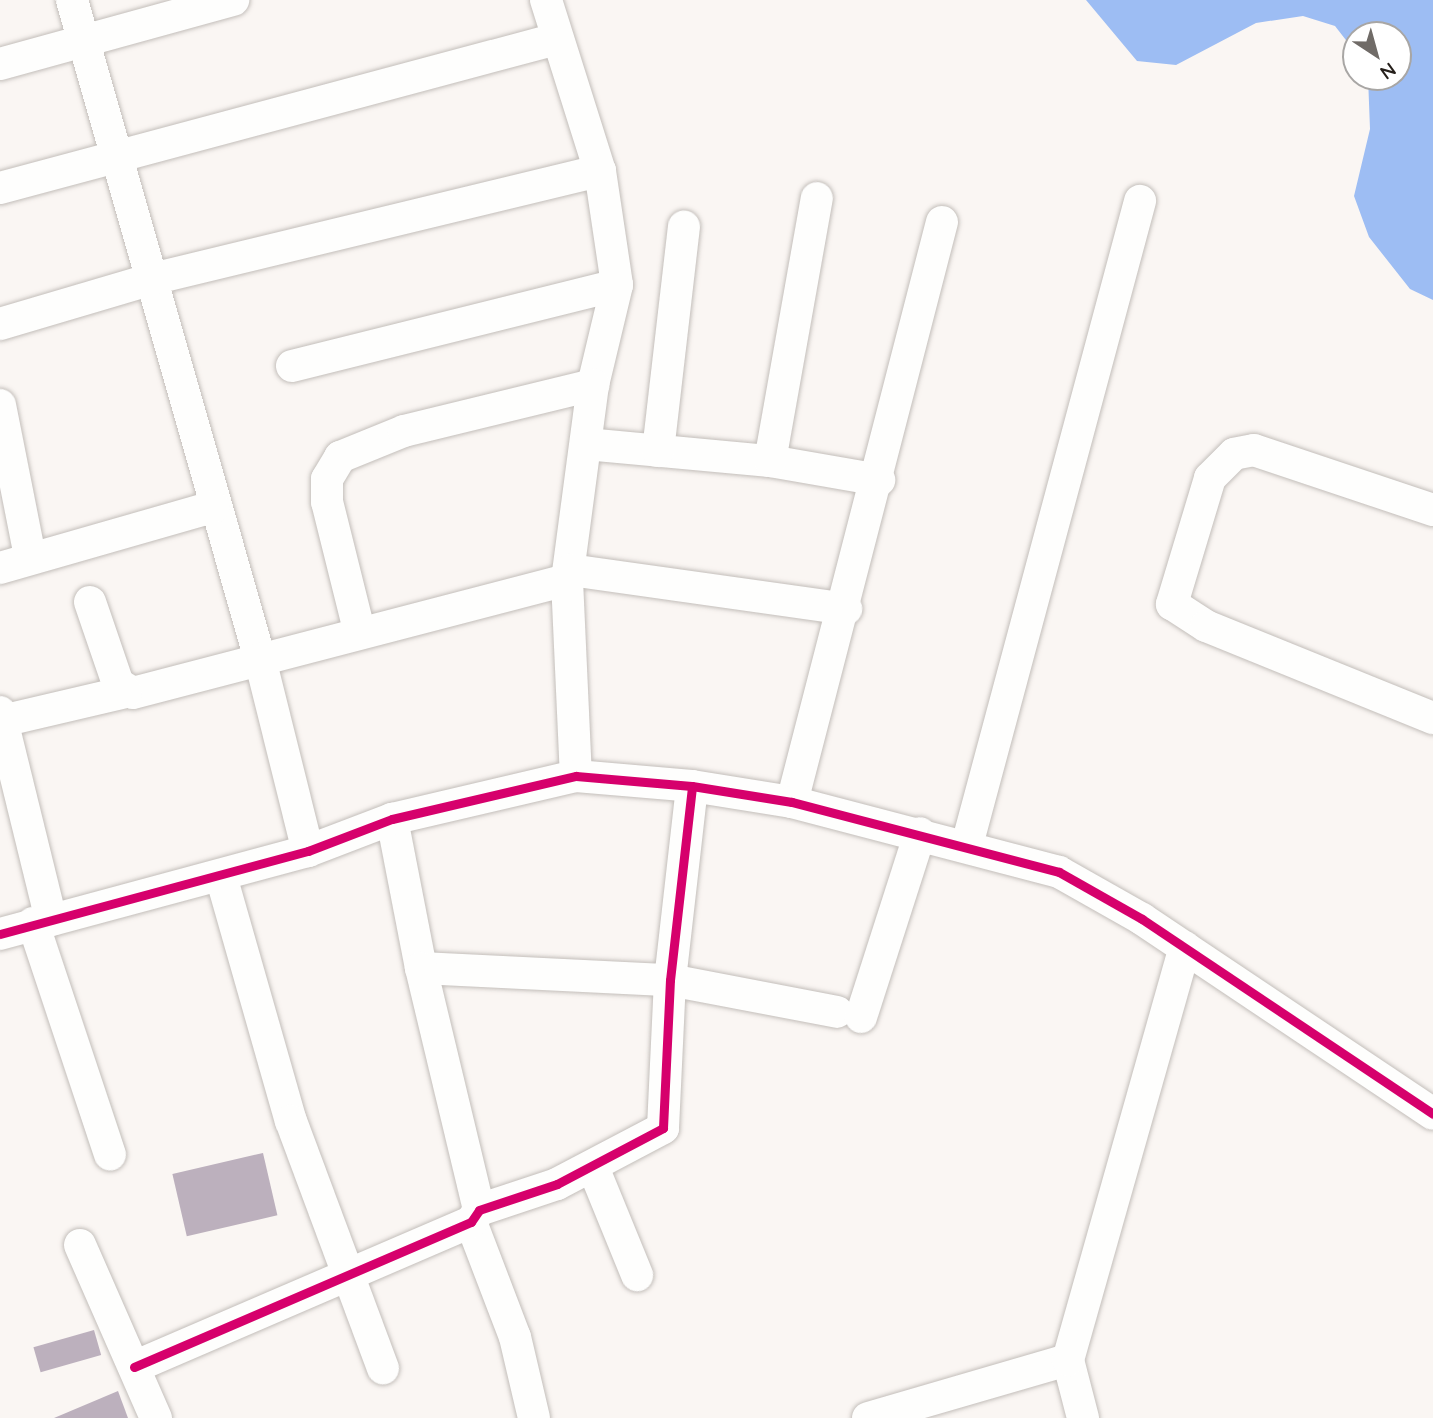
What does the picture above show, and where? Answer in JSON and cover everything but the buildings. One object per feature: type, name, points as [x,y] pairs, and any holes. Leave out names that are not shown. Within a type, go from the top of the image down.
[{"type":"street","points":[[72,0],[152,279],[213,507],[260,659],[308,851]]},
{"type":"street","points":[[0,64],[81,38],[233,0]]},
{"type":"street","points":[[546,0],[556,39],[600,171],[617,285],[593,385],[569,575],[576,776]]},
{"type":"street","points":[[0,187],[116,152],[556,39]]},
{"type":"street","points":[[0,324],[152,279],[600,171]]},
{"type":"street","points":[[769,461],[817,198]]},
{"type":"street","points":[[967,845],[1140,201]]},
{"type":"street","points":[[792,802],[846,609],[942,222]]},
{"type":"street","points":[[657,451],[684,226]]},
{"type":"street","points":[[292,366],[617,285]]},
{"type":"street","points":[[359,630],[327,502],[327,479],[340,457],[404,431],[593,385]]},
{"type":"street","points":[[0,405],[30,557]]},
{"type":"street","points":[[586,444],[769,461],[879,480]]},
{"type":"street","points":[[1433,510],[1254,450],[1234,454],[1210,478],[1172,604],[1206,626],[1433,718]]},
{"type":"street","points":[[0,568],[30,557],[213,507]]},
{"type":"street","points":[[110,1155],[42,922],[3,733],[126,692],[260,659],[569,575],[846,609]]},
{"type":"street","points":[[90,602],[126,692]]},
{"type":"street","points":[[0,934],[308,851],[392,819],[576,776],[692,786],[792,802],[967,845],[1059,872],[1185,947],[1433,1114]]},
{"type":"street","points":[[134,1367],[475,1216],[593,1167],[651,1138],[668,1118],[670,980],[692,786]]},
{"type":"street","points":[[392,819],[421,968],[475,1216],[514,1337],[534,1418]]},
{"type":"street","points":[[421,968],[670,980],[849,1014],[920,833]]},
{"type":"street","points":[[221,876],[291,1121],[383,1368]]},
{"type":"street","points":[[1083,1418],[1068,1360],[1185,947]]},
{"type":"street","points":[[593,1167],[637,1275]]},
{"type":"street","points":[[80,1245],[156,1418]]},
{"type":"street","points":[[868,1418],[1068,1360]]},
{"type":"water","points":[[1086,0],[1433,0],[1433,300],[1410,289],[1369,237],[1354,196],[1370,129],[1369,91],[1412,91],[1412,21],[1342,21],[1342,35],[1335,26],[1303,16],[1256,23],[1176,65],[1137,61]]},
{"type":"cycle path","points":[[0,934],[308,851],[392,819],[576,776],[692,786],[792,802],[1059,872],[1142,919],[1433,1114]]},
{"type":"cycle path","points":[[134,1367],[471,1222],[479,1210],[557,1184],[663,1128],[670,980],[692,786]]}]
